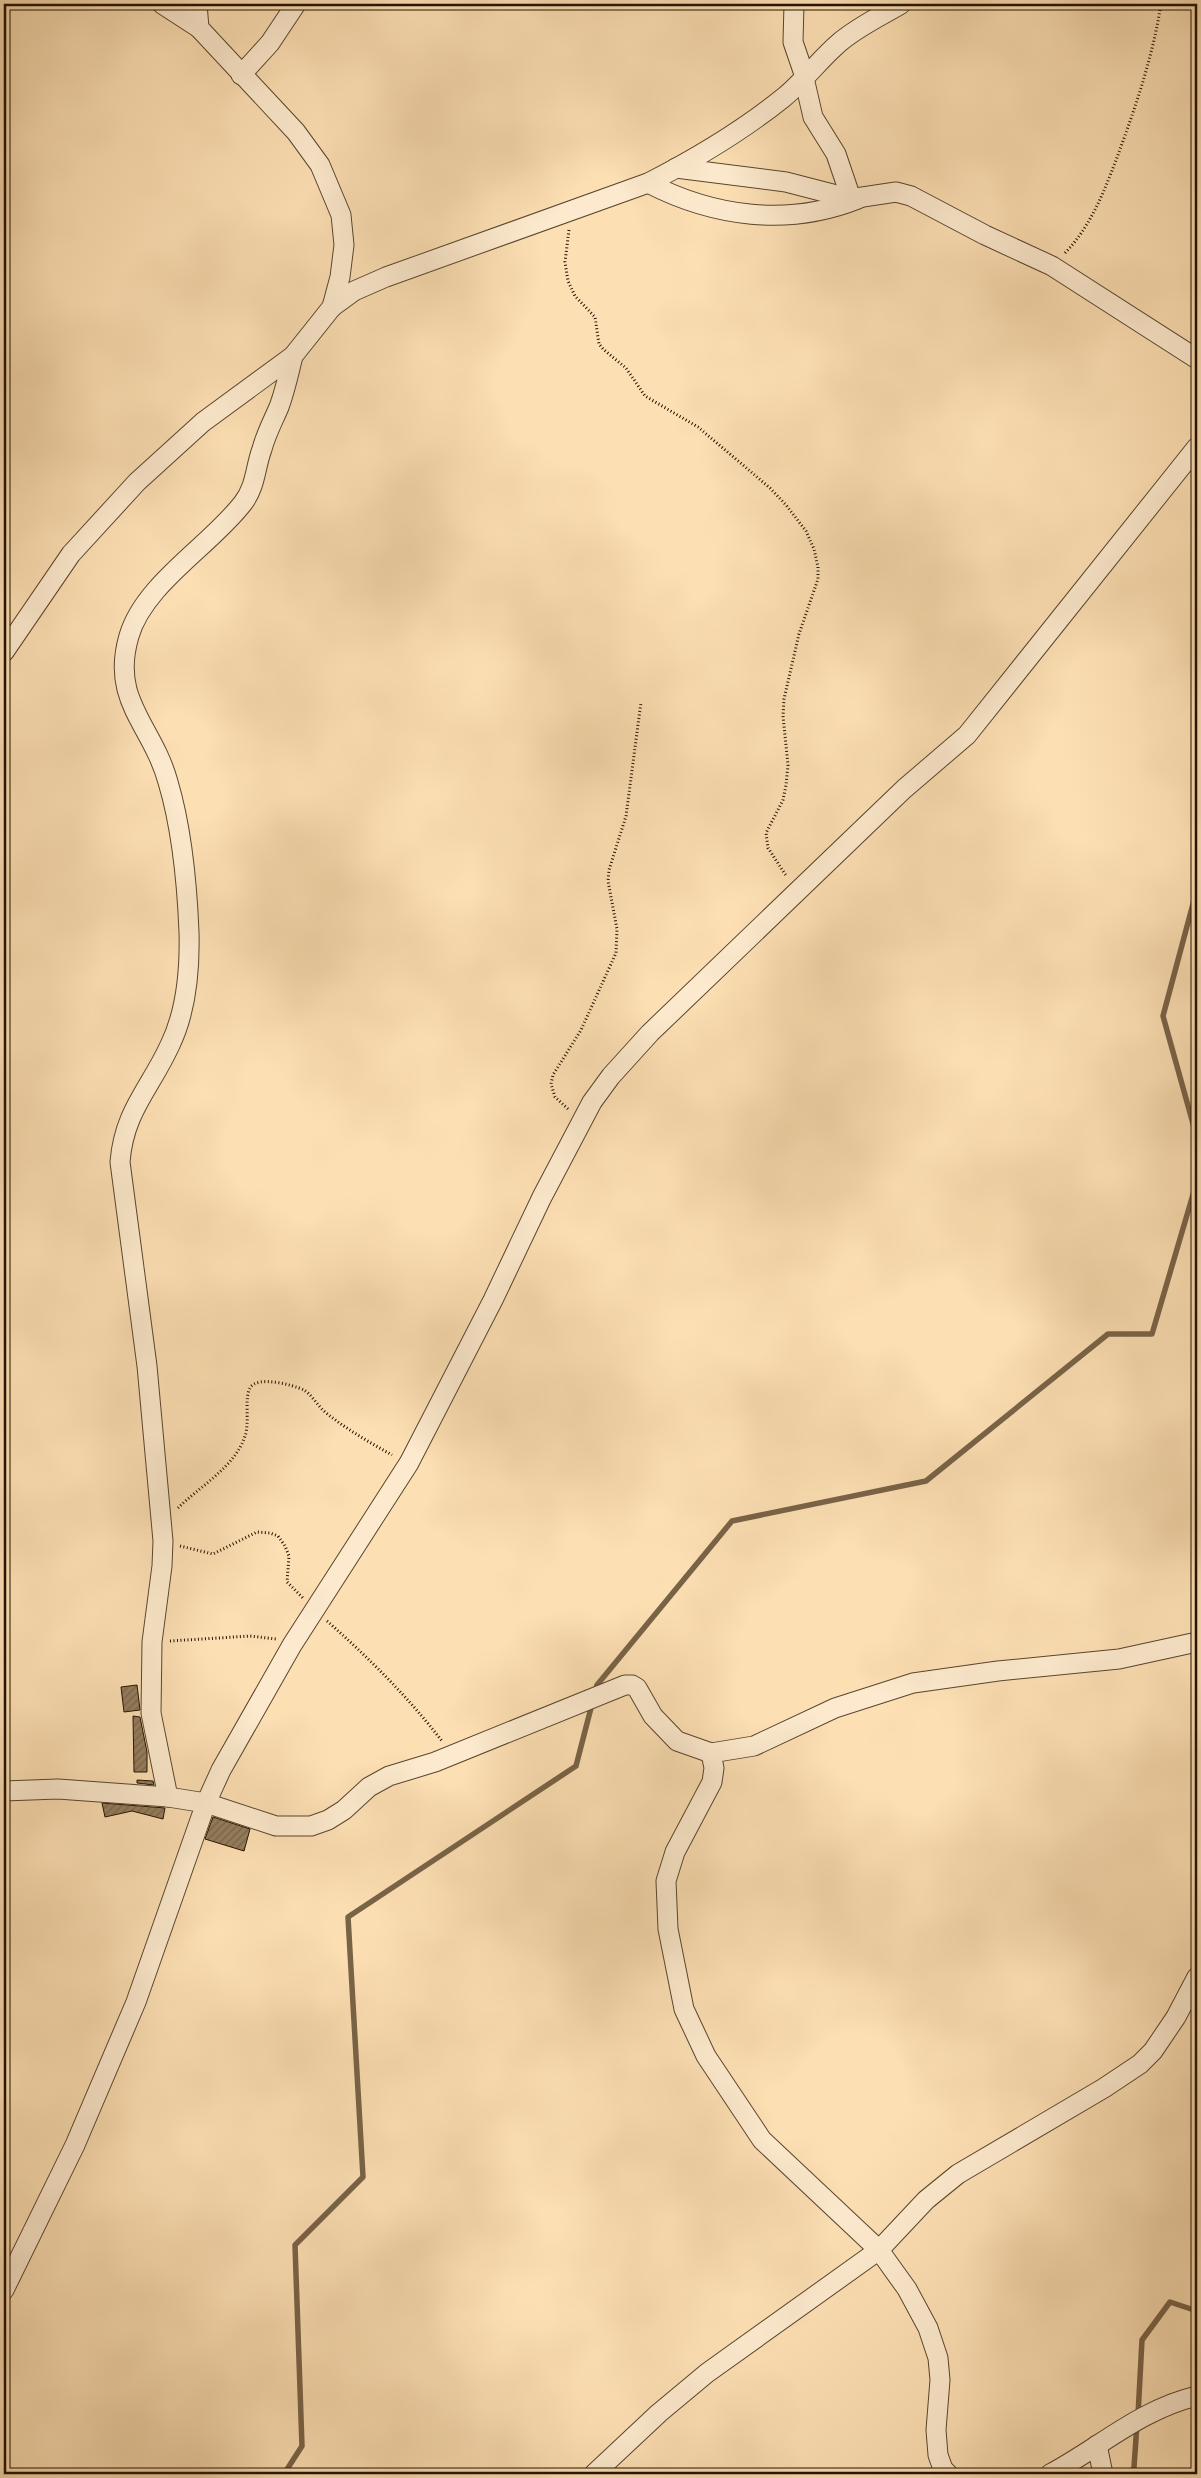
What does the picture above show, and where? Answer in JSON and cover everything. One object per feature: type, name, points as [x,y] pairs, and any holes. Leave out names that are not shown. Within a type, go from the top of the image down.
[{"type":"street","points":[[162,4],[199,28],[296,132],[315,159],[341,215],[344,245],[340,277],[332,307]]},
{"type":"street","points":[[197,4],[199,28]]},
{"type":"street","points":[[241,75],[270,43],[296,4]]},
{"type":"street","points":[[794,4],[793,42],[804,77],[813,118],[836,154],[857,197]]},
{"type":"street","points":[[4,652],[71,554],[137,482],[203,422],[292,356],[332,307],[354,291],[386,277],[648,183],[676,168],[760,116],[840,42],[866,24],[901,4]]},
{"type":"street","points":[[676,168],[758,178],[857,197]]},
{"type":"street","points":[[648,183],[695,204],[746,214],[777,216],[824,211],[857,197],[896,192],[912,196],[985,235],[1052,266],[1140,320],[1197,359]]},
{"type":"street","points":[[168,1797],[151,1713],[152,1642],[162,1566],[162,1534],[147,1366],[120,1162],[122,1138],[130,1115],[171,1044],[184,1006],[189,933],[182,859],[168,783],[157,749],[130,703],[124,687],[123,667],[129,634],[146,599],[211,538],[252,490],[261,450],[279,407],[292,356]]},
{"type":"street","points":[[4,2290],[75,2145],[136,2002],[206,1804],[221,1770],[292,1645],[409,1463],[493,1300],[542,1197],[582,1121],[611,1076],[650,1033],[904,789],[967,735],[1197,447]]},
{"type":"street","points":[[4,1791],[58,1789],[168,1797],[206,1804],[276,1826],[311,1826],[328,1820],[344,1810],[369,1787],[389,1776],[453,1755],[579,1705],[615,1688],[632,1685],[636,1688],[653,1716],[678,1741],[711,1753],[754,1746],[836,1708],[913,1683],[998,1671],[1119,1659],[1197,1642]]},
{"type":"street","points":[[711,1753],[714,1768],[712,1782],[675,1852],[666,1881],[665,1896],[668,1930],[684,2009],[706,2056],[762,2140],[879,2250],[907,2289],[928,2328],[938,2358],[940,2380],[936,2430],[938,2455],[943,2469],[948,2474]]},
{"type":"street","points":[[594,2474],[659,2413],[707,2373],[879,2250],[926,2200],[958,2174],[1104,2088],[1140,2064],[1153,2051],[1176,2017],[1197,1977]]},
{"type":"street","points":[[1050,2474],[1123,2427],[1154,2412],[1197,2396]]},
{"type":"street","points":[[1097,2445],[1103,2474]]},
{"type":"path","points":[[1052,266],[1084,229],[1108,179],[1143,86],[1161,4]]},
{"type":"path","points":[[573,209],[565,262],[568,281],[575,296],[595,317],[599,344],[626,368],[645,396],[704,431],[770,488],[806,531],[814,549],[818,567],[818,579],[799,634],[784,699],[783,716],[788,765],[786,785],[783,800],[766,833],[768,848],[798,892]]},
{"type":"path","points":[[582,1121],[555,1097],[551,1084],[553,1075],[581,1030],[616,953],[617,929],[608,881],[609,870],[626,816],[641,702]]},
{"type":"path","points":[[409,1463],[346,1428],[323,1410],[306,1392],[294,1386],[271,1382],[256,1382],[250,1387],[248,1395],[248,1425],[242,1445],[216,1475],[180,1506],[162,1534],[213,1554],[257,1532],[278,1536],[286,1546],[289,1556],[287,1582],[376,1665],[407,1698],[453,1755]]},
{"type":"path","points":[[152,1642],[250,1636],[271,1637],[292,1645]]},
{"type":"building","points":[[137,1685],[140,1710],[124,1712],[121,1687]]},
{"type":"building","points":[[133,1716],[140,1717],[147,1752],[147,1772],[134,1772]]},
{"type":"building","points":[[137,1780],[153,1781],[154,1785],[137,1783]]},
{"type":"building","points":[[102,1803],[165,1808],[163,1819],[132,1811],[105,1817]]},
{"type":"building","points":[[213,1817],[250,1829],[244,1851],[205,1839]]},
{"type":"waterway","points":[[1197,889],[1163,1016],[1197,1138]]},
{"type":"waterway","points":[[595,1692],[597,1685],[732,1521],[926,1481],[1108,1334],[1152,1334],[1197,1181]]},
{"type":"waterway","points":[[284,2474],[302,2446],[295,2245],[363,2177],[348,1917],[576,1766],[592,1704]]},
{"type":"waterway","points":[[1138,2415],[1142,2340],[1170,2302],[1197,2311]]},
{"type":"waterway","points":[[1132,2474],[1137,2424]]}]
